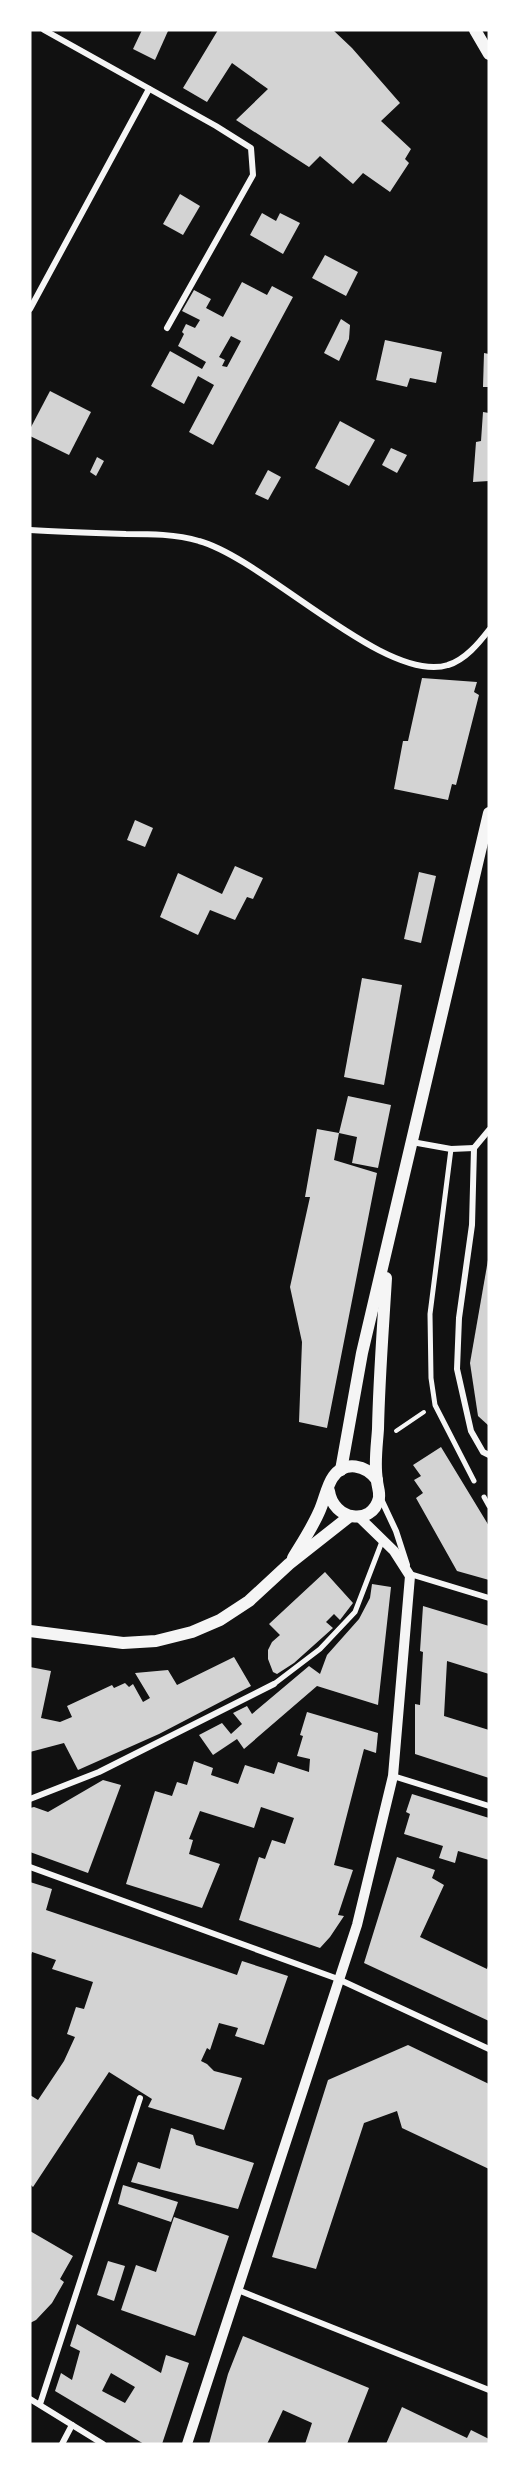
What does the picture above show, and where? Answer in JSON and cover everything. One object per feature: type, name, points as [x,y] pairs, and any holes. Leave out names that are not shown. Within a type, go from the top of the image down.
[{"type":"main road","points":[[475,30],[489,54]]},
{"type":"main road","points":[[340,1470],[362,1353],[410,1141],[489,813]]},
{"type":"main road","points":[[30,1631],[123,1643],[156,1641],[192,1632],[220,1620],[249,1601],[289,1564],[354,1516],[372,1510],[379,1496],[376,1480],[378,1403],[387,1247]]},
{"type":"main road","points":[[289,1564],[319,1514],[334,1476],[340,1470],[357,1466],[372,1473],[376,1480]]},
{"type":"main road","points":[[329,1491],[330,1500],[335,1507],[354,1516]]},
{"type":"street","points":[[44,30],[251,148],[253,175],[167,328]]},
{"type":"street","points":[[30,309],[149,89]]},
{"type":"street","points":[[30,530],[170,536],[198,540],[216,547],[259,572],[360,641],[384,654],[409,663],[433,667],[447,666],[468,654],[489,630]]},
{"type":"street","points":[[489,1130],[474,1148],[472,1225],[459,1318],[457,1369],[471,1431],[483,1452],[489,1455]]},
{"type":"street","points":[[410,1141],[451,1149],[474,1148]]},
{"type":"street","points":[[451,1149],[430,1314],[431,1378],[435,1405],[474,1480]]},
{"type":"street","points":[[187,2444],[357,1924],[393,1776],[410,1576],[396,1531],[379,1496]]},
{"type":"street","points":[[354,1516],[394,1551],[410,1576],[489,1598]]},
{"type":"street","points":[[30,1799],[99,1772],[274,1684],[320,1649],[355,1612],[382,1539]]},
{"type":"street","points":[[393,1776],[489,1806]]},
{"type":"street","points":[[30,1867],[338,1979],[489,2049]]},
{"type":"street","points":[[40,2404],[140,2098]]},
{"type":"street","points":[[238,2290],[489,2391]]},
{"type":"street","points":[[30,2399],[103,2444]]},
{"type":"street","points":[[62,2444],[72,2425]]},
{"type":"path","points":[[392,1434],[435,1405]]},
{"type":"building","points":[[142,30],[168,31],[155,60],[133,49]]},
{"type":"building","points":[[218,30],[333,30],[352,48],[400,103],[381,121],[411,149],[405,159],[409,163],[390,192],[363,173],[353,184],[320,156],[309,167],[236,120],[268,89],[232,63],[207,102],[183,88]]},
{"type":"building","points":[[180,194],[200,206],[183,235],[163,224]]},
{"type":"building","points":[[262,213],[276,221],[280,213],[300,223],[283,254],[250,235]]},
{"type":"building","points":[[325,255],[358,272],[346,296],[312,278]]},
{"type":"building","points":[[242,282],[267,295],[272,286],[293,297],[213,445],[189,432],[214,385],[198,376],[184,404],[151,386],[170,351],[202,369],[206,362],[178,346],[186,324],[195,328],[200,320],[182,311],[194,290],[211,299],[206,308],[223,317]],"holes":[[[231,336],[241,341],[227,367],[222,366],[225,360],[219,357]]]},
{"type":"building","points":[[341,319],[350,325],[349,339],[339,361],[324,353]]},
{"type":"building","points":[[385,340],[442,352],[436,383],[410,378],[407,387],[376,380]]},
{"type":"building","points":[[484,353],[489,354],[489,387],[483,387]]},
{"type":"building","points":[[50,391],[91,412],[69,455],[30,436],[30,429]]},
{"type":"building","points":[[483,412],[489,413],[489,481],[473,482],[476,442],[481,441]]},
{"type":"building","points":[[340,421],[375,440],[349,486],[315,468]]},
{"type":"building","points":[[391,448],[407,455],[397,473],[382,465]]},
{"type":"building","points":[[97,457],[104,461],[96,476],[90,472]]},
{"type":"building","points":[[268,470],[281,477],[268,500],[255,494]]},
{"type":"building","points":[[422,678],[477,682],[474,692],[479,695],[456,785],[452,784],[448,800],[394,789],[403,741],[408,741]]},
{"type":"building","points":[[135,820],[153,828],[145,847],[127,840]]},
{"type":"building","points":[[235,866],[263,878],[253,899],[247,897],[235,920],[210,910],[198,935],[160,917],[178,873],[222,894]]},
{"type":"building","points":[[419,872],[436,876],[421,943],[404,939]]},
{"type":"building","points":[[362,978],[402,985],[384,1085],[344,1077]]},
{"type":"building","points":[[348,1096],[391,1105],[378,1168],[352,1163],[357,1137],[339,1133]]},
{"type":"building","points":[[317,1129],[339,1133],[334,1160],[377,1173],[327,1428],[299,1422],[302,1342],[290,1287],[310,1197],[305,1197]]},
{"type":"building","points":[[488,1260],[489,1426],[478,1416],[470,1363]]},
{"type":"building","points":[[441,1447],[489,1526],[489,1580],[457,1571],[416,1498],[423,1493],[414,1480],[421,1476],[413,1465]]},
{"type":"building","points":[[325,1572],[353,1603],[340,1620],[334,1614],[326,1622],[333,1628],[294,1663],[277,1674],[273,1672],[268,1659],[268,1650],[272,1642],[280,1635],[269,1624]]},
{"type":"building","points":[[372,1584],[391,1587],[378,1705],[317,1686],[244,1749],[237,1739],[213,1755],[199,1735],[222,1723],[231,1734],[242,1724],[233,1713],[247,1706],[252,1714],[309,1666],[320,1674],[327,1655],[359,1619],[370,1598]]},
{"type":"building","points":[[423,1606],[489,1626],[489,1674],[447,1661],[444,1716],[489,1730],[489,1778],[415,1754],[415,1704],[420,1705]]},
{"type":"building","points":[[234,1657],[251,1686],[159,1734],[78,1770],[64,1743],[30,1752],[30,1667],[51,1671],[41,1718],[60,1722],[72,1717],[67,1706],[112,1685],[114,1688],[125,1683],[129,1687],[133,1684],[143,1702],[150,1698],[135,1673],[168,1670],[177,1685]]},
{"type":"building","points":[[307,1712],[378,1733],[376,1753],[364,1749],[334,1865],[353,1870],[338,1915],[344,1916],[320,1948],[239,1920],[259,1857],[265,1859],[272,1840],[285,1844],[294,1818],[261,1807],[254,1828],[200,1811],[189,1839],[193,1840],[189,1854],[220,1864],[202,1908],[126,1884],[155,1791],[172,1796],[177,1782],[187,1785],[194,1761],[213,1768],[211,1775],[238,1784],[245,1765],[274,1774],[278,1762],[309,1772],[310,1759],[297,1756]]},
{"type":"building","points":[[103,1780],[121,1785],[88,1873],[30,1852],[30,1808],[34,1807],[48,1812]]},
{"type":"building","points":[[412,1794],[489,1818],[489,1860],[458,1851],[455,1863],[439,1858],[443,1846],[404,1834],[410,1814],[406,1812]]},
{"type":"building","points":[[397,1857],[435,1870],[432,1878],[444,1885],[420,1937],[487,1969],[489,1963],[489,2021],[364,1963]]},
{"type":"building","points":[[30,1882],[52,1889],[46,1910],[237,1975],[242,1961],[288,1976],[264,2045],[235,2036],[238,2028],[219,2023],[210,2050],[207,2048],[201,2061],[214,2071],[242,2078],[224,2130],[148,2107],[152,2099],[109,2072],[33,2187],[30,2184],[30,2095],[38,2100],[64,2061],[75,2037],[67,2034],[76,2007],[84,2009],[93,1982],[52,1969],[56,1960],[32,1952],[30,1957]]},
{"type":"building","points":[[408,2045],[489,2084],[489,2169],[402,2128],[397,2111],[364,2123],[316,2269],[272,2257],[328,2080]]},
{"type":"building","points":[[171,2128],[193,2135],[196,2145],[254,2163],[238,2209],[131,2182],[138,2162],[160,2169]]},
{"type":"building","points":[[123,2185],[178,2202],[171,2222],[118,2204]]},
{"type":"building","points":[[174,2217],[229,2236],[195,2336],[121,2310],[136,2265],[156,2272]]},
{"type":"building","points":[[30,2231],[73,2256],[60,2279],[64,2282],[52,2303],[36,2320],[30,2323]]},
{"type":"building","points":[[108,2261],[125,2266],[114,2301],[97,2295]]},
{"type":"building","points":[[77,2324],[161,2373],[166,2355],[189,2363],[162,2444],[144,2444],[55,2391],[61,2373],[72,2380],[80,2351],[70,2346]],"holes":[[[111,2373],[135,2387],[125,2403],[102,2391]]]},
{"type":"building","points":[[243,2336],[369,2388],[347,2444],[305,2444],[312,2423],[283,2410],[267,2444],[209,2444],[228,2374]]},
{"type":"building","points":[[402,2407],[467,2438],[471,2430],[489,2439],[489,2444],[386,2444]]}]
